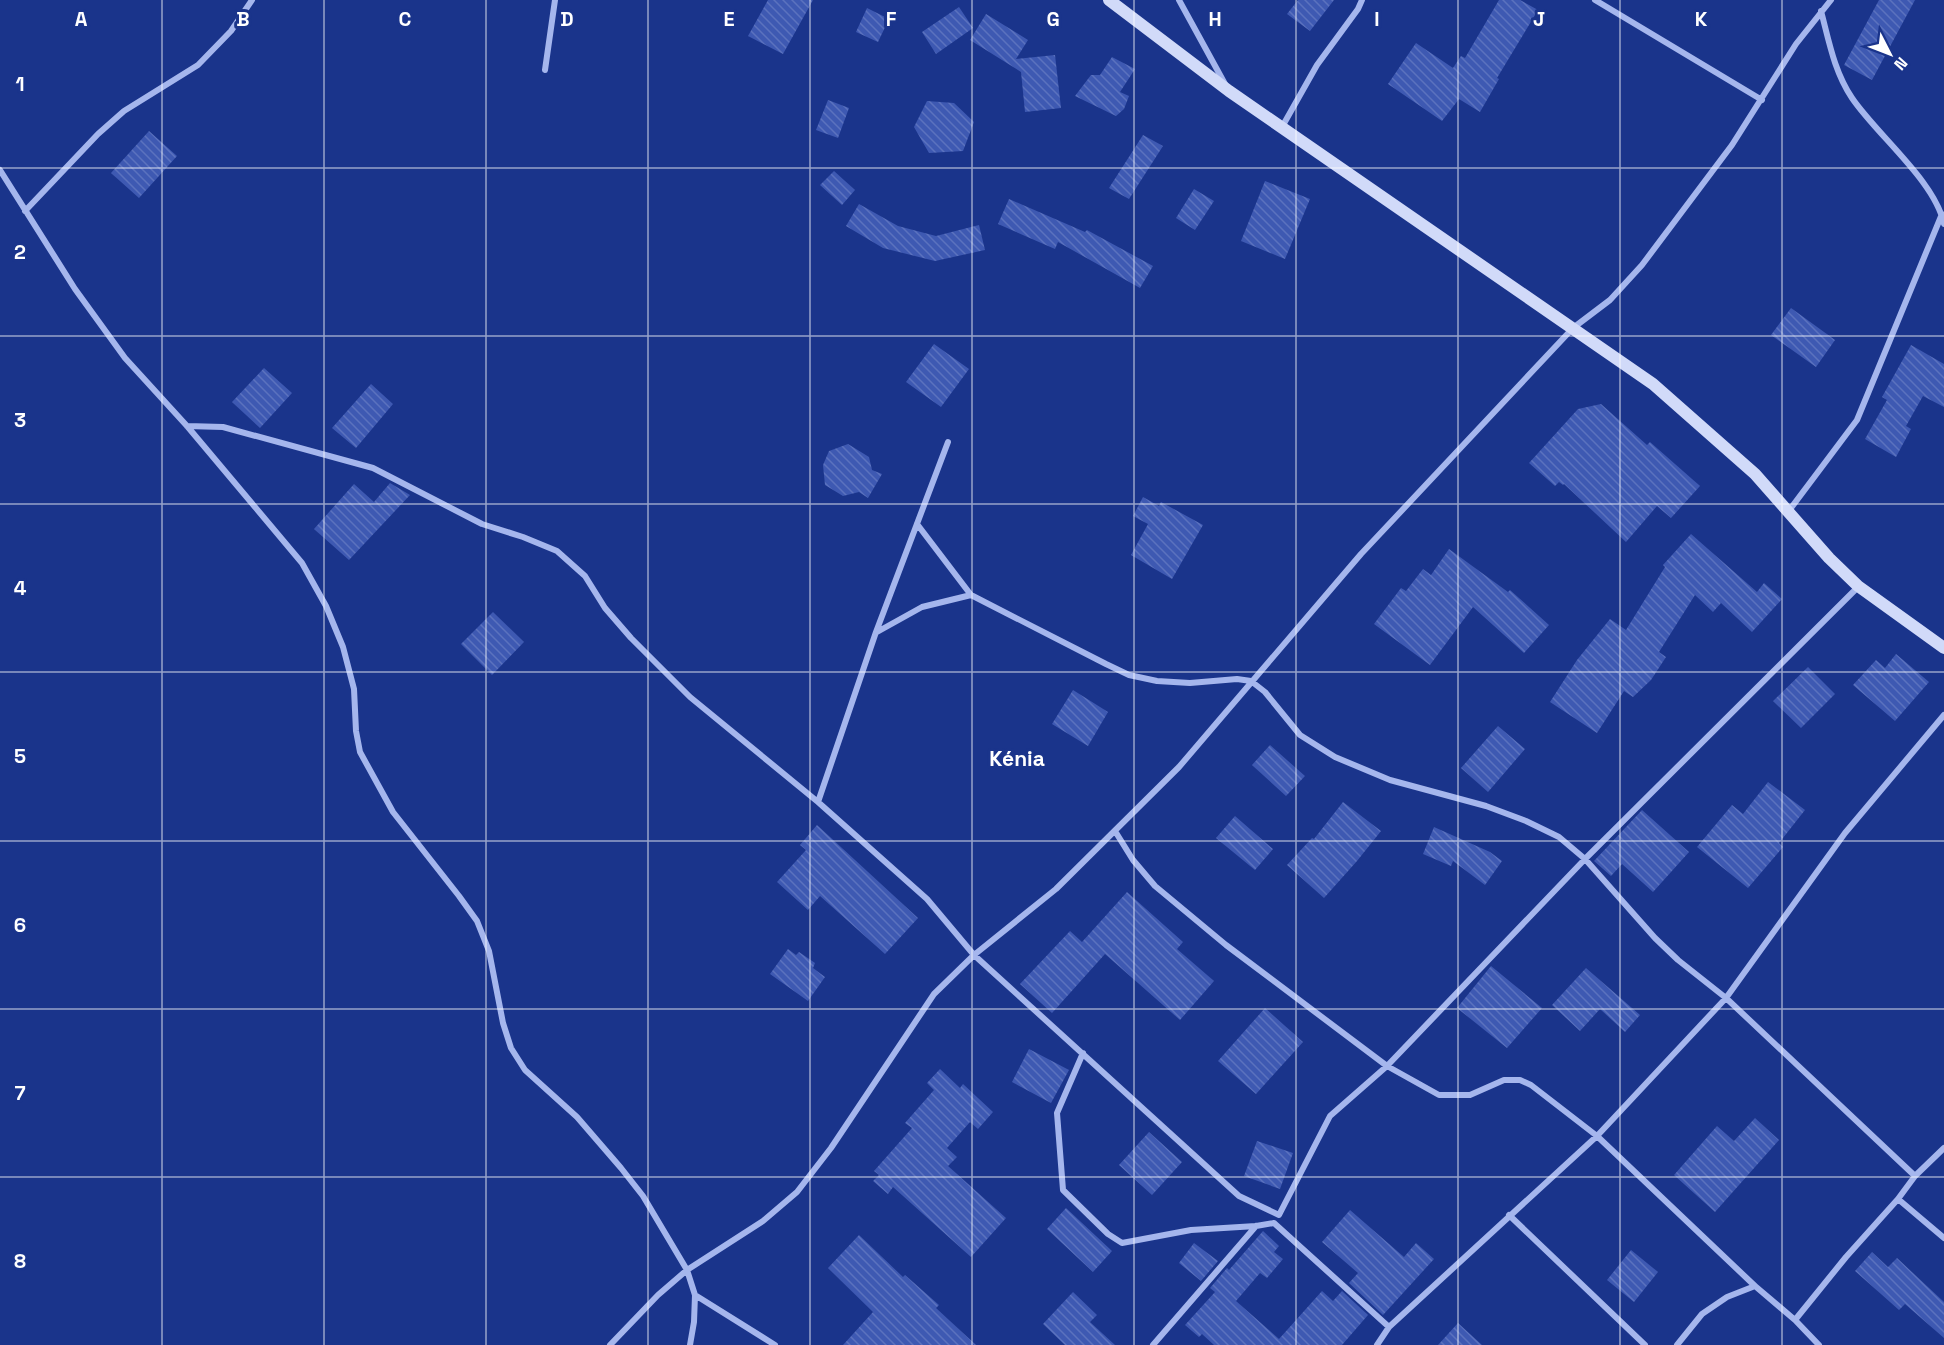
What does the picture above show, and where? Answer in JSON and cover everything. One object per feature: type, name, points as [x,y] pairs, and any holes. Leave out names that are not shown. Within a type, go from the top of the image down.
[{"type":"street","points":[[25,211],[98,134],[124,111],[198,65],[231,31],[252,0]]},
{"type":"street","points":[[545,70],[555,0]]},
{"type":"street","points":[[1109,0],[1281,128],[1653,384],[1755,474],[1829,558],[1858,586],[1944,648]]},
{"type":"street","points":[[1179,0],[1229,91]]},
{"type":"street","points":[[1281,128],[1317,65],[1358,9],[1362,0]]},
{"type":"street","points":[[1595,0],[1762,100]]},
{"type":"street","points":[[610,1345],[658,1295],[687,1270],[763,1221],[797,1192],[831,1148],[934,994],[974,955],[1056,890],[1179,767],[1361,554],[1573,328],[1610,300],[1642,265],[1732,145],[1796,44],[1831,0]]},
{"type":"street","points":[[1821,11],[1836,71],[1871,124],[1921,180],[1942,214],[1944,224]]},
{"type":"street","points":[[0,170],[75,289],[125,358],[187,426],[302,563],[326,606],[343,647],[354,689],[356,731],[360,752],[393,812],[477,921],[489,951],[503,1023],[511,1048],[525,1070],[577,1117],[643,1196],[687,1270],[695,1295],[690,1345]]},
{"type":"street","points":[[1788,512],[1857,420],[1942,214]]},
{"type":"street","points":[[187,426],[223,427],[373,468],[482,524],[557,551],[585,576],[605,608],[631,638],[690,697],[818,801],[927,899],[974,955],[1239,1196],[1279,1215],[1330,1116],[1386,1066],[1585,859],[1858,586]]},
{"type":"street","points":[[818,801],[876,632],[948,442]]},
{"type":"street","points":[[917,524],[971,595],[1129,675],[1157,681],[1190,683],[1237,679],[1251,681],[1265,692],[1300,735],[1335,757],[1390,780],[1486,806],[1526,821],[1558,837],[1585,859],[1678,960],[1726,998],[1916,1176]]},
{"type":"street","points":[[876,632],[922,607],[971,595]]},
{"type":"street","points":[[1377,1345],[1389,1327],[1597,1136],[1726,998],[1845,833],[1944,715]]},
{"type":"street","points":[[1115,831],[1133,860],[1155,886],[1226,945],[1386,1066],[1439,1095],[1470,1095],[1504,1080],[1520,1080],[1531,1085],[1597,1136],[1819,1345]]},
{"type":"street","points":[[1083,1053],[1057,1113],[1063,1190],[1108,1234],[1122,1243],[1191,1230],[1274,1223],[1389,1327]]},
{"type":"street","points":[[1794,1320],[1916,1176],[1944,1148]]},
{"type":"street","points":[[1898,1199],[1944,1238]]},
{"type":"street","points":[[1509,1215],[1646,1345]]},
{"type":"street","points":[[1153,1345],[1256,1226]]},
{"type":"street","points":[[1677,1345],[1702,1314],[1727,1297],[1755,1286]]},
{"type":"street","points":[[695,1295],[775,1345]]},
{"type":"building","points":[[768,0],[813,0],[783,54],[748,36]]},
{"type":"building","points":[[1298,0],[1334,0],[1310,31],[1287,14]]},
{"type":"building","points":[[1499,0],[1520,0],[1538,10],[1497,78],[1499,79],[1480,112],[1459,99],[1442,121],[1388,84],[1416,43],[1453,68],[1461,56],[1465,58]]},
{"type":"building","points":[[1879,0],[1915,0],[1872,80],[1844,65]]},
{"type":"building","points":[[959,7],[973,28],[936,54],[922,32]]},
{"type":"building","points":[[867,8],[889,19],[878,42],[856,32]]},
{"type":"building","points":[[986,14],[1028,40],[1016,59],[1055,55],[1061,108],[1025,112],[1021,72],[970,40]]},
{"type":"building","points":[[1112,57],[1135,69],[1120,92],[1129,96],[1124,109],[1116,116],[1075,96],[1091,75],[1100,75]]},
{"type":"building","points":[[828,100],[849,108],[838,138],[816,130]]},
{"type":"building","points":[[927,101],[954,103],[974,122],[963,151],[929,153],[914,127]]},
{"type":"building","points":[[149,131],[177,156],[139,198],[111,173]]},
{"type":"building","points":[[1143,135],[1163,146],[1129,199],[1109,188]]},
{"type":"building","points":[[834,171],[855,190],[842,205],[820,185]]},
{"type":"building","points":[[1265,181],[1310,199],[1285,259],[1241,241]]},
{"type":"building","points":[[1194,189],[1214,201],[1195,230],[1176,218]]},
{"type":"building","points":[[1009,199],[1085,232],[1087,230],[1153,266],[1140,288],[1058,242],[1055,249],[998,224]]},
{"type":"building","points":[[859,204],[898,226],[936,236],[979,225],[985,250],[935,261],[883,248],[846,226]]},
{"type":"building","points":[[1791,308],[1835,340],[1816,367],[1771,335]]},
{"type":"building","points":[[934,344],[969,369],[941,407],[906,382]]},
{"type":"building","points":[[1911,345],[1944,364],[1944,407],[1923,396],[1906,426],[1911,429],[1896,457],[1865,439],[1887,400],[1882,397]]},
{"type":"building","points":[[264,368],[292,393],[260,428],[232,402]]},
{"type":"building","points":[[371,384],[393,404],[356,448],[332,428]]},
{"type":"building","points":[[1601,404],[1647,445],[1650,442],[1700,486],[1671,518],[1657,506],[1626,542],[1564,484],[1559,482],[1555,486],[1529,463],[1578,409]]},
{"type":"building","points":[[848,444],[869,457],[872,470],[882,474],[868,498],[859,492],[843,496],[825,485],[823,465],[829,451]]},
{"type":"building","points":[[390,483],[410,495],[349,560],[314,529],[354,484],[374,502]]},
{"type":"building","points":[[1143,497],[1159,506],[1161,502],[1203,525],[1172,579],[1131,555],[1148,524],[1133,516]]},
{"type":"building","points":[[1691,534],[1757,592],[1764,583],[1782,599],[1752,632],[1721,603],[1713,612],[1695,595],[1659,652],[1666,657],[1651,680],[1633,697],[1624,691],[1597,733],[1550,702],[1577,660],[1610,619],[1626,630],[1665,567],[1663,565]]},
{"type":"building","points":[[1449,549],[1508,592],[1510,590],[1549,625],[1524,653],[1473,607],[1430,665],[1374,624],[1401,588],[1406,591],[1423,569],[1431,575]]},
{"type":"building","points":[[493,612],[524,642],[492,675],[461,644]]},
{"type":"building","points":[[1896,654],[1929,682],[1895,721],[1853,685],[1876,660],[1885,668]]},
{"type":"building","points":[[1808,667],[1835,694],[1801,728],[1773,701]]},
{"type":"building","points":[[1073,690],[1108,712],[1088,746],[1052,724]]},
{"type":"building","points":[[1498,726],[1525,749],[1488,792],[1461,768]]},
{"type":"building","points":[[1270,745],[1305,776],[1286,796],[1252,765]]},
{"type":"building","points":[[1768,782],[1805,810],[1779,843],[1783,847],[1748,888],[1697,847],[1732,805],[1743,814]]},
{"type":"building","points":[[1343,802],[1381,831],[1324,898],[1287,865],[1312,838],[1314,839]]},
{"type":"building","points":[[1642,810],[1689,852],[1653,892],[1622,864],[1611,876],[1594,861]]},
{"type":"building","points":[[1235,816],[1273,849],[1255,870],[1216,838]]},
{"type":"building","points":[[817,825],[918,918],[885,954],[820,896],[808,910],[777,882],[806,850],[800,845]]},
{"type":"building","points":[[1434,827],[1490,852],[1502,861],[1485,885],[1453,861],[1451,866],[1423,854]]},
{"type":"building","points":[[1127,892],[1183,942],[1177,949],[1214,981],[1180,1020],[1105,954],[1052,1013],[1020,984],[1070,931],[1082,942]]},
{"type":"building","points":[[788,949],[796,955],[799,952],[815,963],[813,968],[825,977],[808,1001],[770,974]]},
{"type":"building","points":[[1491,966],[1542,1008],[1507,1048],[1457,1008]]},
{"type":"building","points":[[1586,968],[1640,1015],[1625,1032],[1600,1009],[1580,1031],[1552,1005]]},
{"type":"building","points":[[1265,1008],[1303,1042],[1256,1094],[1218,1061]]},
{"type":"building","points":[[1029,1049],[1069,1070],[1051,1103],[1012,1082]]},
{"type":"building","points":[[940,1069],[960,1088],[963,1084],[993,1112],[978,1129],[970,1122],[947,1148],[957,1157],[948,1166],[1006,1218],[971,1257],[893,1187],[888,1194],[873,1181],[879,1175],[874,1171],[912,1128],[905,1123],[934,1090],[927,1083]]},
{"type":"building","points":[[1755,1118],[1779,1140],[1715,1212],[1674,1175],[1717,1126],[1734,1141]]},
{"type":"building","points":[[1149,1132],[1182,1162],[1152,1195],[1119,1165]]},
{"type":"building","points":[[1257,1141],[1293,1153],[1280,1189],[1244,1176]]},
{"type":"building","points":[[1066,1208],[1112,1251],[1093,1272],[1047,1229]]},
{"type":"building","points":[[1350,1210],[1404,1257],[1416,1243],[1434,1259],[1383,1315],[1349,1283],[1358,1273],[1322,1242]]},
{"type":"building","points":[[1263,1231],[1279,1246],[1274,1252],[1283,1259],[1267,1278],[1260,1273],[1236,1301],[1279,1339],[1322,1291],[1333,1301],[1342,1291],[1368,1315],[1342,1345],[1214,1345],[1202,1334],[1199,1337],[1185,1325],[1215,1292],[1210,1288]]},
{"type":"building","points":[[859,1235],[903,1277],[905,1275],[939,1305],[936,1308],[976,1345],[843,1345],[873,1312],[828,1268]]},
{"type":"building","points":[[1194,1243],[1218,1261],[1201,1281],[1179,1263]]},
{"type":"building","points":[[1631,1250],[1658,1272],[1634,1302],[1607,1280]]},
{"type":"building","points":[[1872,1252],[1888,1267],[1897,1258],[1944,1302],[1944,1338],[1905,1304],[1899,1310],[1855,1271]]},
{"type":"building","points":[[1073,1292],[1097,1315],[1090,1322],[1115,1345],[1065,1345],[1043,1324]]},
{"type":"building","points":[[1458,1323],[1482,1345],[1438,1345]]},
{"type":"district","name":"Kénia","points":[[1017,758]]}]
